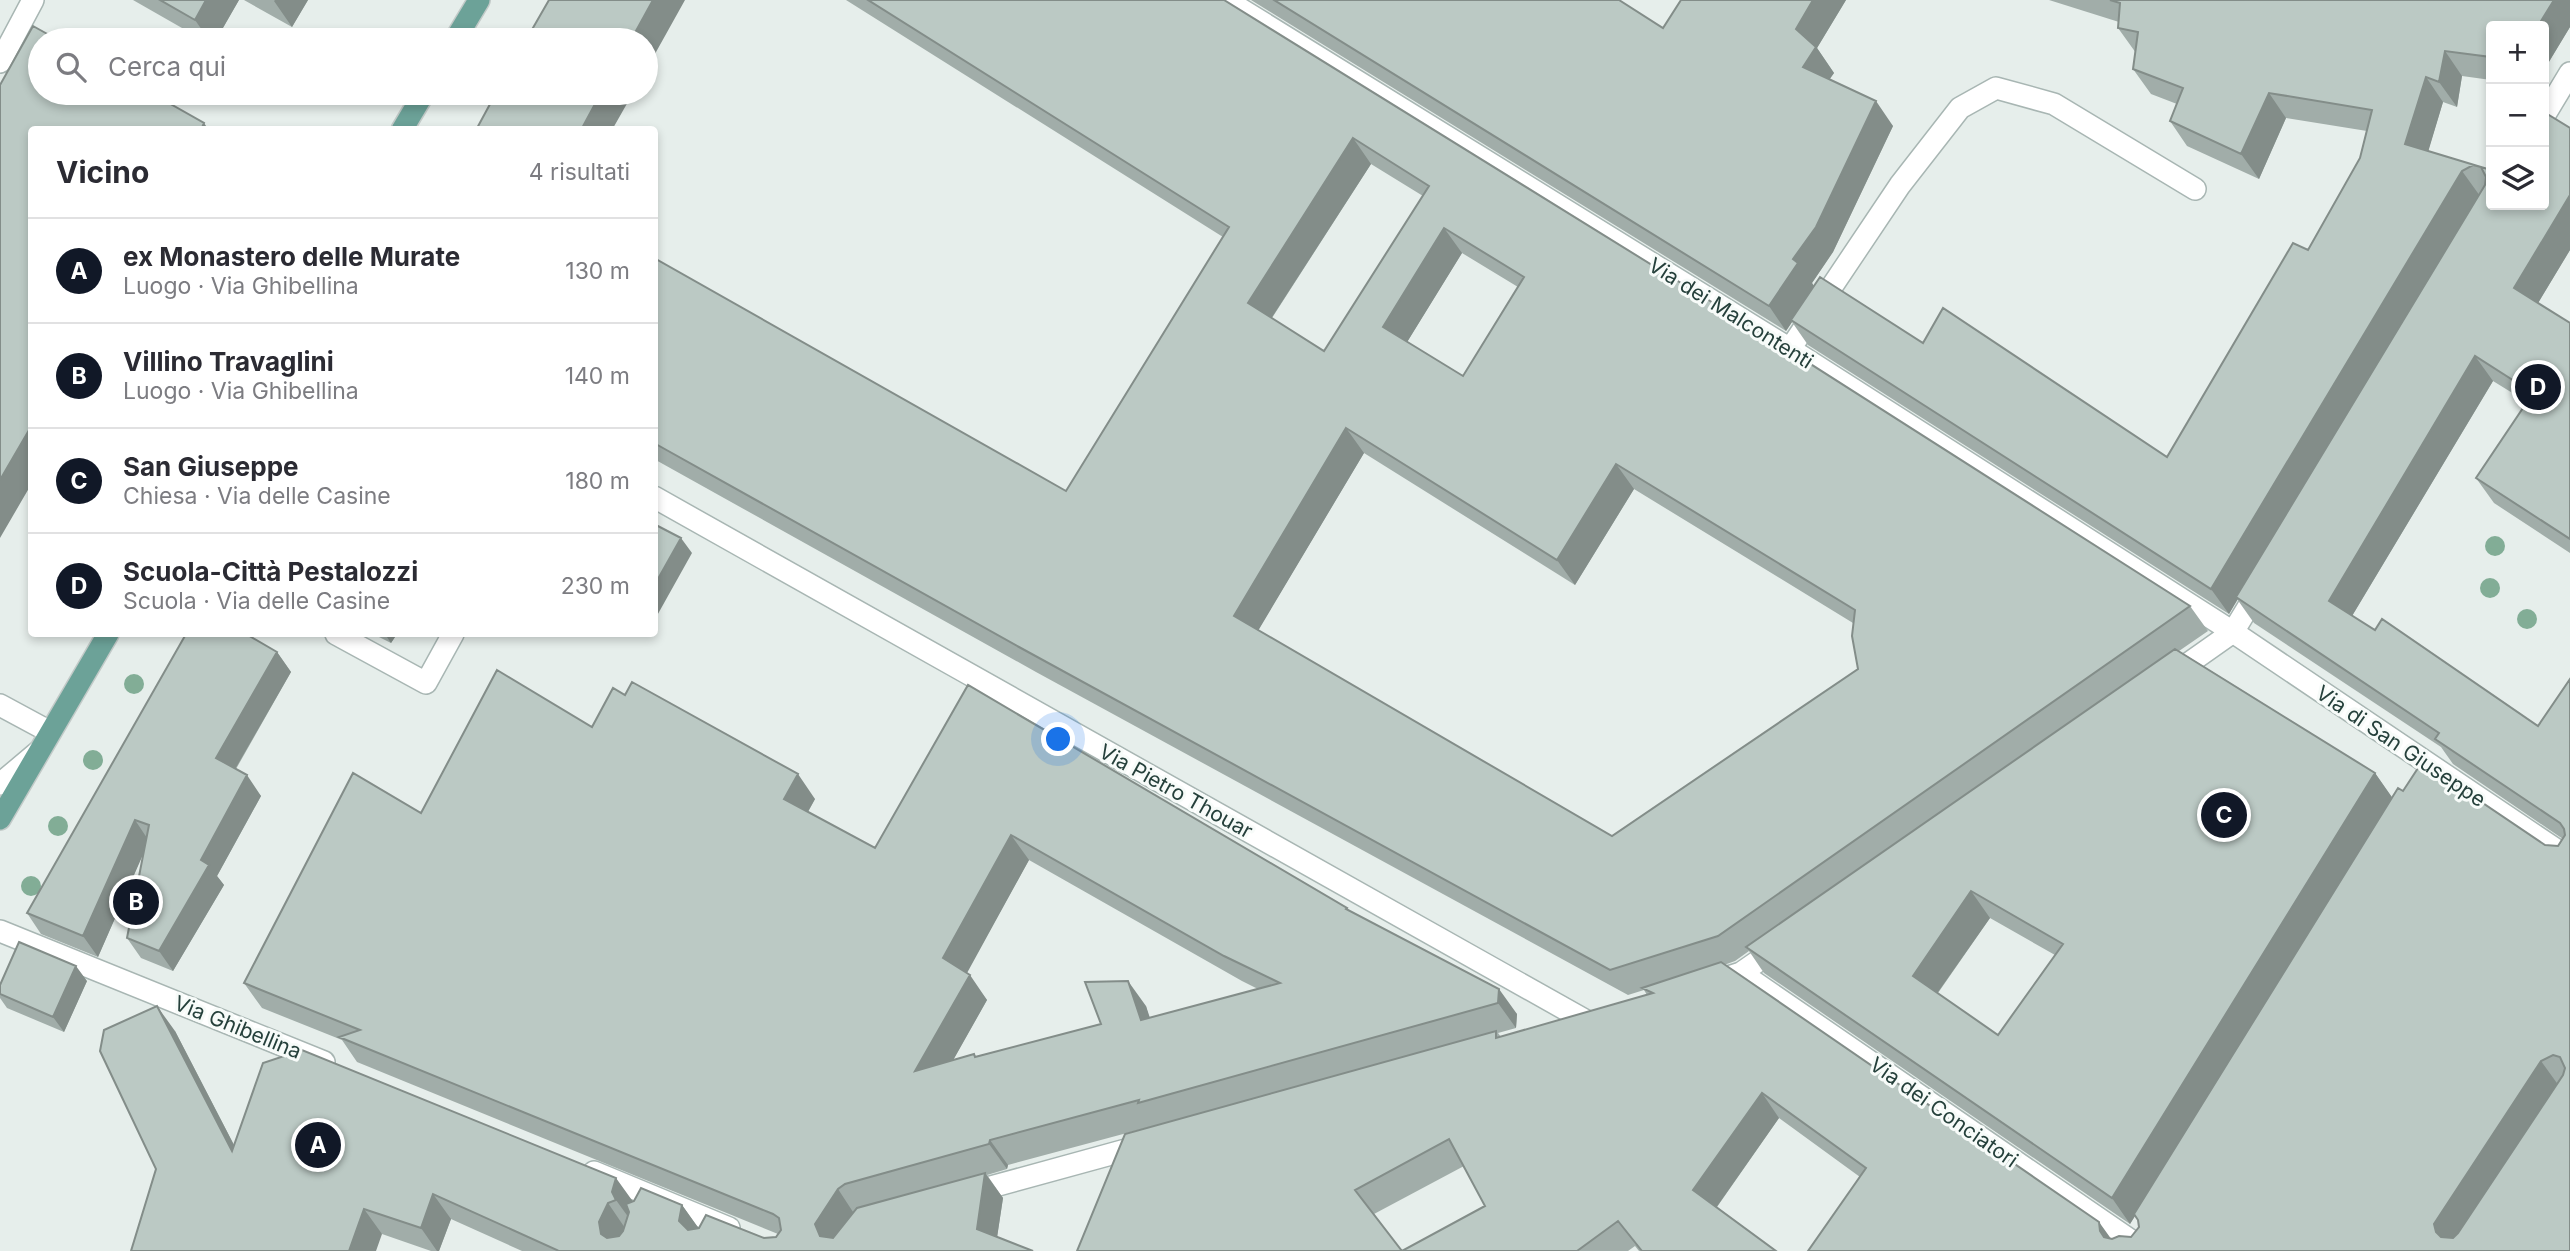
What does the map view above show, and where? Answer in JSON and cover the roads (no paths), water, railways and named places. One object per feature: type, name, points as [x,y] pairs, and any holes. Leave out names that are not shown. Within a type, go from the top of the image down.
[{"type":"main road","points":[[462,28],[479,0]]},
{"type":"main road","points":[[404,126],[417,105]]},
{"type":"main road","points":[[0,819],[106,637]]},
{"type":"street","points":[[3,50],[33,0]]},
{"type":"street","name":"Via dei Malcontenti","points":[[1226,0],[1790,349],[2233,632]]},
{"type":"street","points":[[2549,108],[2570,73]]},
{"type":"street","points":[[1790,349],[1900,185],[1960,108],[1996,88],[2054,104],[2194,188]]},
{"type":"street","name":"Via Pietro Thouar","points":[[658,500],[1588,1022]]},
{"type":"street","points":[[2157,685],[2233,632],[2273,567]]},
{"type":"street","name":"Via di San Giuseppe","points":[[2233,632],[2570,859]]},
{"type":"street","points":[[342,637],[426,683],[451,637]]},
{"type":"street","points":[[0,705],[50,732]]},
{"type":"street","points":[[0,784],[38,752]]},
{"type":"street","points":[[2417,787],[2430,766]]},
{"type":"street","name":"Via Ghibellina","points":[[0,931],[337,1068]]},
{"type":"street","points":[[1690,989],[1741,973],[1797,934]]},
{"type":"street","name":"Via dei Conciatori","points":[[1741,973],[2136,1248]]},
{"type":"street","points":[[1562,1030],[1614,1014]]},
{"type":"street","points":[[946,1200],[1160,1140]]},
{"type":"street","points":[[580,1166],[647,1204],[713,1232],[751,1237]]},
{"type":"street","points":[[2136,1248],[2146,1223]]},
{"type":"place","name":"Scuola-Città Pestalozzi","points":[[2538,387]]},
{"type":"place","name":"San Giuseppe","points":[[2224,815]]},
{"type":"place","name":"Villino Travaglini","points":[[136,902]]},
{"type":"place","name":"ex Monastero delle Murate","points":[[318,1145]]}]
